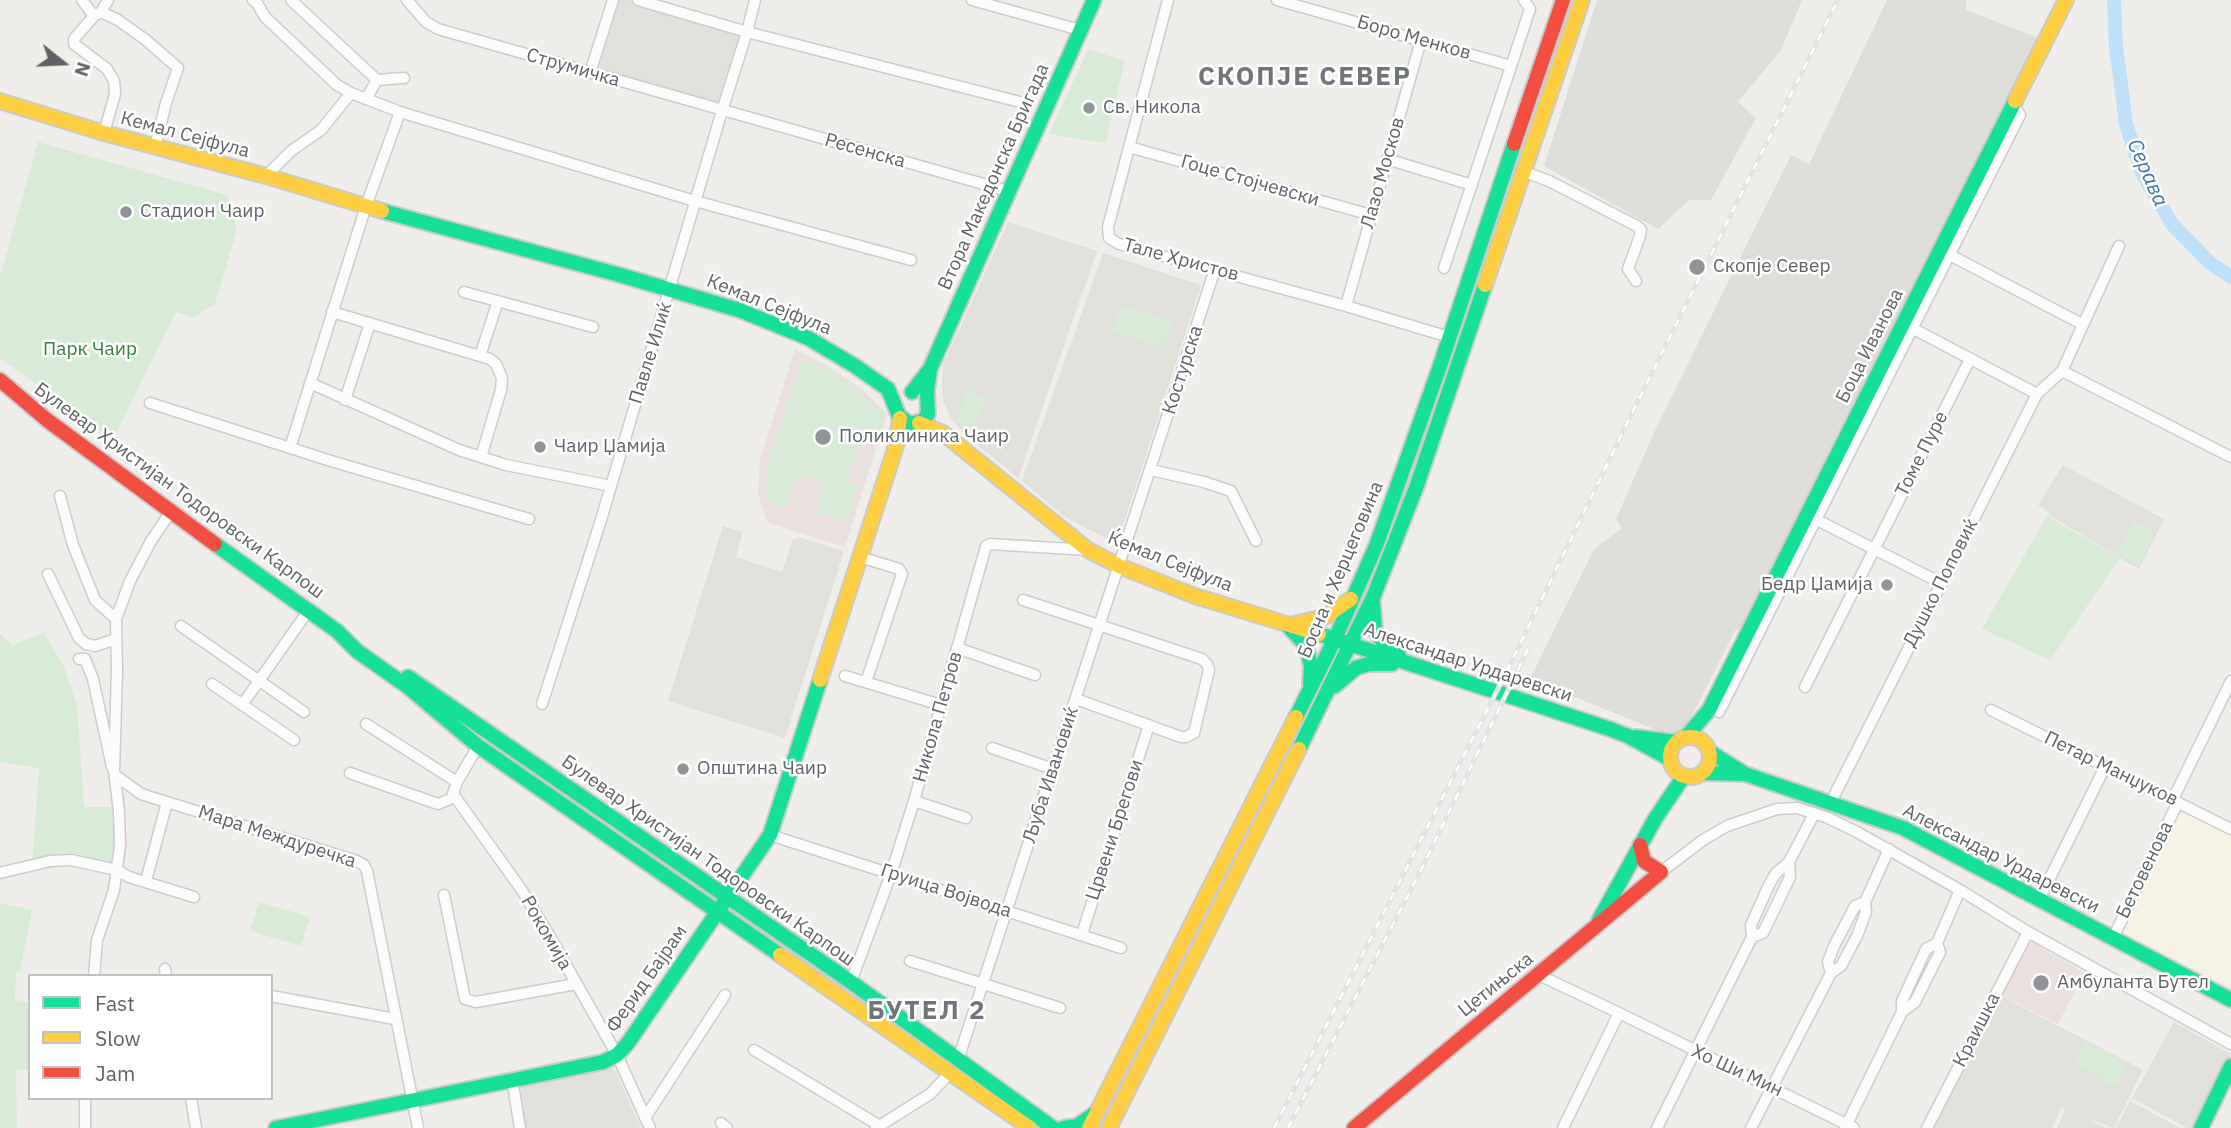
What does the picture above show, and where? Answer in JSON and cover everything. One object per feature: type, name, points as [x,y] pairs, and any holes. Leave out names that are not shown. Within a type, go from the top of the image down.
[{"type":"street","points":[[82,0],[97,14],[128,27],[178,68],[155,147]]},
{"type":"street","points":[[104,133],[115,94],[114,81],[107,69],[74,44],[74,39],[108,0]]},
{"type":"street","points":[[253,0],[265,18],[337,85],[366,99],[400,112],[695,201],[911,260]]},
{"type":"street","points":[[261,9],[268,0]]},
{"type":"street","points":[[291,0],[377,80],[404,78]]},
{"type":"street","name":"Струмичка","points":[[407,0],[426,22],[438,29],[722,110]]},
{"type":"street","points":[[590,73],[613,0]]},
{"type":"street","points":[[638,0],[747,32],[1024,103]]},
{"type":"street","name":"Павле Илиќ","points":[[542,704],[611,486],[755,0]]},
{"type":"street","points":[[972,0],[1080,30]]},
{"type":"street","name":"Втора Македонска Бригада","points":[[922,415],[930,369],[1094,0]]},
{"type":"street","name":"Тале Христов","points":[[1168,0],[1108,227],[1109,238],[1119,244],[1450,337]]},
{"type":"street","name":"Боро Менков","points":[[1277,0],[1511,66]]},
{"type":"street","points":[[1444,268],[1530,9],[1524,0]]},
{"type":"street","name":"Босна и Херцеговина","points":[[1089,1128],[1355,596],[1398,488],[1563,0]]},
{"type":"street","name":"Босна и Херцеговина","points":[[1112,1123],[1322,700],[1352,645],[1374,595],[1416,488],[1582,0]]},
{"type":"street","name":"Боца Иванова","points":[[1707,747],[1714,711],[1945,252],[2066,0]]},
{"type":"street","name":"Лазо Москов","points":[[1346,306],[1421,40]]},
{"type":"street","points":[[366,99],[377,80]]},
{"type":"street","points":[[266,176],[291,150],[321,130],[351,93]]},
{"type":"street","name":"Кемал Сејфула","points":[[0,101],[104,133],[740,310],[829,349],[885,387]]},
{"type":"street","name":"Ресенска","points":[[722,110],[1009,191]]},
{"type":"street","points":[[290,448],[366,206],[400,112]]},
{"type":"street","name":"Гоце Стојчевски","points":[[1129,147],[1371,215]]},
{"type":"street","points":[[1387,159],[1472,185]]},
{"type":"street","points":[[1525,172],[1579,195],[1637,226],[1640,236],[1628,269],[1636,281]]},
{"type":"street","points":[[2119,246],[2062,371],[2231,457]]},
{"type":"street","points":[[1714,711],[1815,519],[1842,456],[1912,328],[1945,252],[2082,324]]},
{"type":"street","name":"Костурска","points":[[1119,566],[1215,270]]},
{"type":"street","points":[[464,292],[593,327]]},
{"type":"street","points":[[480,356],[498,301]]},
{"type":"street","points":[[332,312],[490,359],[496,364],[502,377],[501,390],[481,457]]},
{"type":"street","points":[[345,400],[370,323]]},
{"type":"street","points":[[1912,328],[2037,394]]},
{"type":"street","name":"Томе Пуре","points":[[1805,687],[1970,359]]},
{"type":"street","name":"Втора Македонска Бригада","points":[[909,392],[930,369]]},
{"type":"street","name":"Душко Поповиќ","points":[[1831,802],[2037,394],[2062,371]]},
{"type":"street","name":"Булевар Христијан Тодоровски Карпош","points":[[0,380],[47,420],[170,513],[308,611],[337,631],[362,643],[851,982],[1030,1128]]},
{"type":"street","points":[[310,383],[459,450],[506,465],[611,486]]},
{"type":"street","points":[[885,387],[921,394],[922,415],[896,446]]},
{"type":"street","points":[[885,387],[893,397],[905,423],[922,415]]},
{"type":"street","points":[[866,682],[902,574],[899,569],[860,557],[896,446],[900,398],[909,392]]},
{"type":"street","points":[[150,403],[528,519]]},
{"type":"street","name":"Ќемал Сејфула","points":[[922,415],[1088,550],[1119,566],[1195,596],[1335,639]]},
{"type":"street","points":[[1152,470],[1231,491],[1256,541]]},
{"type":"street","points":[[60,496],[73,545],[95,600],[116,619]]},
{"type":"street","points":[[94,974],[97,940],[114,890],[120,826],[115,773],[116,619],[135,571],[170,513]]},
{"type":"street","points":[[1815,519],[1941,583]]},
{"type":"street","name":"Никола Петров","points":[[851,982],[891,874],[914,801],[986,546],[990,544],[1088,550]]},
{"type":"street","name":"Ферид Бајрам","points":[[276,1128],[603,1062],[617,1055],[628,1043],[770,835],[860,557]]},
{"type":"street","name":"Љуба Ивановиќ","points":[[954,1067],[1119,566]]},
{"type":"street","points":[[48,574],[79,638],[86,644],[95,646],[116,639]]},
{"type":"street","points":[[1374,595],[1373,620],[1381,642],[1396,655],[1428,671]]},
{"type":"street","points":[[1286,624],[1325,617],[1355,596]]},
{"type":"street","points":[[1023,600],[1202,659],[1209,670],[1194,733],[1181,737],[1076,699]]},
{"type":"street","points":[[242,705],[308,611]]},
{"type":"street","points":[[1286,624],[1295,632],[1308,653],[1311,666],[1308,693]]},
{"type":"street","points":[[181,626],[304,712]]},
{"type":"street","name":"Булевар Христијан Тодоровски Карпош","points":[[337,631],[358,651],[408,687],[478,746],[716,912],[954,1067],[1057,1127]]},
{"type":"street","name":"Александар Урдаревски","points":[[1335,639],[1628,736],[1670,761]]},
{"type":"street","points":[[957,648],[1035,675]]},
{"type":"street","points":[[79,659],[86,661],[93,679],[115,773],[136,792],[167,802],[146,881]]},
{"type":"street","points":[[1322,700],[1346,675],[1369,664],[1390,664],[1428,671]]},
{"type":"street","points":[[845,676],[941,705]]},
{"type":"street","name":"Бетовенова","points":[[2113,938],[2231,681]]},
{"type":"street","points":[[212,684],[294,740]]},
{"type":"street","name":"Петар Манџуков","points":[[1991,710],[2231,829]]},
{"type":"street","name":"Боца Иванова","points":[[1681,739],[1714,711]]},
{"type":"street","points":[[366,724],[457,782]]},
{"type":"street","name":"Црвени Брегови","points":[[1082,934],[1149,725]]},
{"type":"street","name":"Александар Урдаревски","points":[[1628,736],[1681,739]]},
{"type":"street","points":[[1655,819],[1668,780],[1670,753],[1681,739],[1693,737],[1707,747],[1709,764],[1702,773],[1690,777],[1678,774],[1670,761]]},
{"type":"street","points":[[350,773],[438,804],[455,797],[453,792],[457,782],[478,746]]},
{"type":"street","name":"Александар Урдаревски","points":[[1707,747],[1745,774]]},
{"type":"street","points":[[992,748],[1053,769]]},
{"type":"street","points":[[2039,900],[2105,766]]},
{"type":"street","name":"Александар Урдаревски","points":[[1702,773],[1745,774],[1903,828],[2231,1000]]},
{"type":"street","points":[[1595,927],[1655,819],[1684,776]]},
{"type":"street","name":"Рокомија","points":[[455,797],[520,889],[617,1055],[648,1123]]},
{"type":"street","points":[[914,801],[966,818]]},
{"type":"street","name":"Мара Междуречка","points":[[167,802],[363,865],[367,871],[418,1128]]},
{"type":"street","points":[[1640,845],[1644,862],[1661,872],[1703,840],[1753,815],[1777,809],[1797,808],[1815,814],[1889,849],[2028,932],[2231,1044]]},
{"type":"street","points":[[1657,1128],[1752,937],[1751,925],[1769,886],[1776,873],[1789,862],[1815,814]]},
{"type":"street","name":"Груица Војвода","points":[[770,835],[1121,948]]},
{"type":"street","points":[[1751,1128],[1830,973],[1841,966],[1857,936],[1866,912],[1865,902],[1889,849]]},
{"type":"street","points":[[0,873],[63,859],[117,870],[129,877],[194,897]]},
{"type":"street","name":"Цетињска","points":[[1354,1128],[1661,872]]},
{"type":"street","points":[[1849,1127],[1902,1012],[1902,1001],[1926,949],[1937,943],[1960,890]]},
{"type":"street","points":[[444,895],[465,999],[476,1002],[576,984]]},
{"type":"street","points":[[1830,973],[1828,962],[1834,946],[1856,906],[1865,902]]},
{"type":"street","name":"Краишка","points":[[1927,1128],[2028,932]]},
{"type":"street","points":[[910,961],[1060,1008]]},
{"type":"street","name":"Хо Ши Мин","points":[[1539,975],[1849,1127]]},
{"type":"street","points":[[648,1123],[725,995]]},
{"type":"street","points":[[273,996],[395,1019]]},
{"type":"street","points":[[1563,1128],[1619,1013]]},
{"type":"street","points":[[754,1050],[878,1127],[930,1094],[954,1067]]},
{"type":"street","points":[[2201,1128],[2231,1066]]},
{"type":"street","points":[[512,1079],[520,1128]]},
{"type":"street","points":[[85,1100],[85,1128]]},
{"type":"street","points":[[191,1100],[197,1128]]},
{"type":"street","points":[[1057,1127],[1077,1126],[1087,1121],[1097,1110]]},
{"type":"shaded area","points":[[620,0],[633,0],[741,31],[717,104],[598,70]]},
{"type":"shaded area","points":[[1597,0],[1802,0],[1781,50],[1738,102],[1756,118],[1711,200],[1689,200],[1658,229],[1544,166]]},
{"type":"shaded area","points":[[1887,0],[1966,0],[1966,10],[2039,38],[1741,631],[1736,629],[1691,718],[1674,737],[1530,679],[1594,549],[1622,528],[1616,519],[1658,424],[1791,155],[1809,164]]},
{"type":"shaded area","points":[[1008,222],[1097,251],[1018,478],[967,436],[952,420],[944,403],[942,388],[943,365]]},
{"type":"shaded area","points":[[1103,253],[1201,285],[1117,544],[1065,517],[1022,481]]},
{"type":"shaded area","name":"Поликлиника Чаир","points":[[795,349],[830,367],[865,392],[887,414],[845,547],[767,522],[758,494],[760,460]]},
{"type":"shaded area","points":[[2063,465],[2164,519],[2139,569],[2049,515],[2049,512],[2038,505]]},
{"type":"shaded area","points":[[723,526],[743,532],[736,557],[782,572],[793,539],[797,540],[798,537],[844,551],[785,738],[668,701]]},
{"type":"shaded area","points":[[2181,807],[2231,831],[2231,987],[2183,964],[2214,898],[2204,893],[2213,898],[2182,963],[2120,933]]},
{"type":"shaded area","name":"Амбуланта Бутел","points":[[2025,938],[2084,973],[2058,1024],[1997,993]]},
{"type":"shaded area","points":[[1999,995],[2143,1070],[2114,1128],[2083,1117],[2106,1128],[2057,1128],[2065,1110],[2061,1108],[2052,1128],[1931,1128]]},
{"type":"shaded area","points":[[2174,1022],[2231,1054],[2197,1128],[2187,1128],[2132,1098]]},
{"type":"shaded area","points":[[613,1066],[641,1128],[523,1128],[515,1084]]},
{"type":"shaded area","points":[[2130,1101],[2180,1128],[2116,1128]]},
{"type":"green space","points":[[1088,49],[1125,61],[1105,143],[1049,134]]},
{"type":"green space","name":"Парк Чаир","points":[[38,142],[227,195],[237,230],[215,304],[194,317],[176,312],[113,440],[0,358],[0,277]]},
{"type":"green space","points":[[1121,305],[1172,321],[1164,348],[1113,332]]},
{"type":"green space","name":"Поликлиника Чаир","points":[[803,360],[828,370],[885,414],[875,444],[860,440],[847,482],[858,486],[847,521],[817,512],[826,482],[797,474],[785,509],[776,506],[766,497],[767,467]]},
{"type":"green space","points":[[967,390],[985,397],[974,428],[956,421]]},
{"type":"green space","points":[[2047,516],[2120,558],[2050,660],[1982,629]]},
{"type":"green space","points":[[2134,522],[2155,533],[2139,565],[2117,554]]},
{"type":"green space","points":[[44,632],[64,667],[77,705],[84,807],[119,807],[117,870],[71,860],[32,866],[39,768],[0,762],[0,634],[13,645]]},
{"type":"green space","points":[[259,902],[310,917],[301,946],[250,931]]},
{"type":"green space","points":[[0,903],[32,910],[20,971],[16,972],[15,1000],[28,1002],[28,1071],[16,1069],[17,1128],[0,1128]]},
{"type":"green space","points":[[2086,1043],[2128,1064],[2116,1087],[2075,1065]]},
{"type":"waterway","name":"Серава","points":[[2114,0],[2116,47],[2126,124],[2142,173],[2172,224],[2210,263],[2231,277]]},
{"type":"railway","points":[[1274,1128],[1505,675],[1838,0]]},
{"type":"railway","points":[[1288,1128],[1420,872],[1528,649]]},
{"type":"traffic: fast","points":[[912,392],[930,369],[1094,0]]},
{"type":"traffic: fast","points":[[1686,737],[1709,710],[2015,101]]},
{"type":"traffic: fast","points":[[1296,717],[1335,639],[1376,546],[1514,144]]},
{"type":"traffic: fast","points":[[382,211],[739,310],[808,338],[855,366],[888,389],[899,416],[910,424],[923,421],[928,414],[930,369]]},
{"type":"traffic: fast","points":[[1299,749],[1374,595],[1416,488],[1485,285]]},
{"type":"traffic: fast","points":[[215,544],[337,631],[357,651],[408,687],[478,746],[780,955]]},
{"type":"traffic: fast","points":[[1373,603],[1375,631],[1388,649],[1399,656]]},
{"type":"traffic: fast","points":[[1289,627],[1303,642],[1308,653],[1311,666],[1310,684]]},
{"type":"traffic: fast","points":[[1319,634],[1610,729],[1670,759]]},
{"type":"traffic: fast","points":[[1335,686],[1356,668],[1369,664],[1392,664]]},
{"type":"traffic: fast","points":[[408,677],[851,982],[1053,1128]]},
{"type":"traffic: fast","points":[[276,1128],[603,1062],[617,1055],[628,1043],[770,835],[820,680]]},
{"type":"traffic: fast","points":[[1636,737],[1676,742]]},
{"type":"traffic: fast","points":[[1710,752],[1745,774],[1903,828],[2231,1000]]},
{"type":"traffic: fast","points":[[1702,773],[1744,774]]},
{"type":"traffic: fast","points":[[1599,920],[1655,819],[1684,776]]},
{"type":"traffic: fast","points":[[2201,1128],[2231,1066]]},
{"type":"traffic: fast","points":[[1063,1128],[1077,1126],[1094,1114]]},
{"type":"traffic: slow","points":[[1485,285],[1582,0]]},
{"type":"traffic: slow","points":[[2015,101],[2066,0]]},
{"type":"traffic: slow","points":[[0,101],[382,211]]},
{"type":"traffic: slow","points":[[820,680],[896,446],[900,418]]},
{"type":"traffic: slow","points":[[919,423],[943,433],[1088,550],[1119,566],[1195,596],[1319,634]]},
{"type":"traffic: slow","points":[[1294,624],[1325,617],[1351,599]]},
{"type":"traffic: slow","points":[[1089,1128],[1296,717]]},
{"type":"traffic: slow","points":[[1690,737],[1698,738],[1704,743],[1709,749],[1710,757],[1709,765],[1704,771],[1698,776],[1690,777],[1682,776],[1676,771],[1671,765],[1670,757],[1671,749],[1676,743],[1682,738],[1690,737]]},
{"type":"traffic: slow","points":[[1109,1128],[1299,749]]},
{"type":"traffic: slow","points":[[780,955],[1030,1128]]},
{"type":"traffic: jam","points":[[1514,144],[1563,0]]},
{"type":"traffic: jam","points":[[0,380],[47,420],[215,544]]},
{"type":"traffic: jam","points":[[1354,1128],[1661,872],[1644,861],[1640,845]]},
{"type":"place","name":"Св. Никола","points":[[1089,108]]},
{"type":"place","name":"Стадион Чаир","points":[[126,212]]},
{"type":"place","name":"Скопје Север","points":[[1697,267]]},
{"type":"place","name":"Поликлиника Чаир","points":[[823,437]]},
{"type":"place","name":"Чаир Џамија","points":[[540,447]]},
{"type":"place","name":"Бедр Џамија","points":[[1887,585]]},
{"type":"place","name":"Општина Чаир","points":[[683,769]]},
{"type":"place","name":"Амбуланта Бутел","points":[[2041,983]]},
{"type":"district","name":"СКОПЈЕ СЕВЕР","points":[[1305,77]]},
{"type":"district","name":"БУТЕЛ 2","points":[[927,1011]]}]
